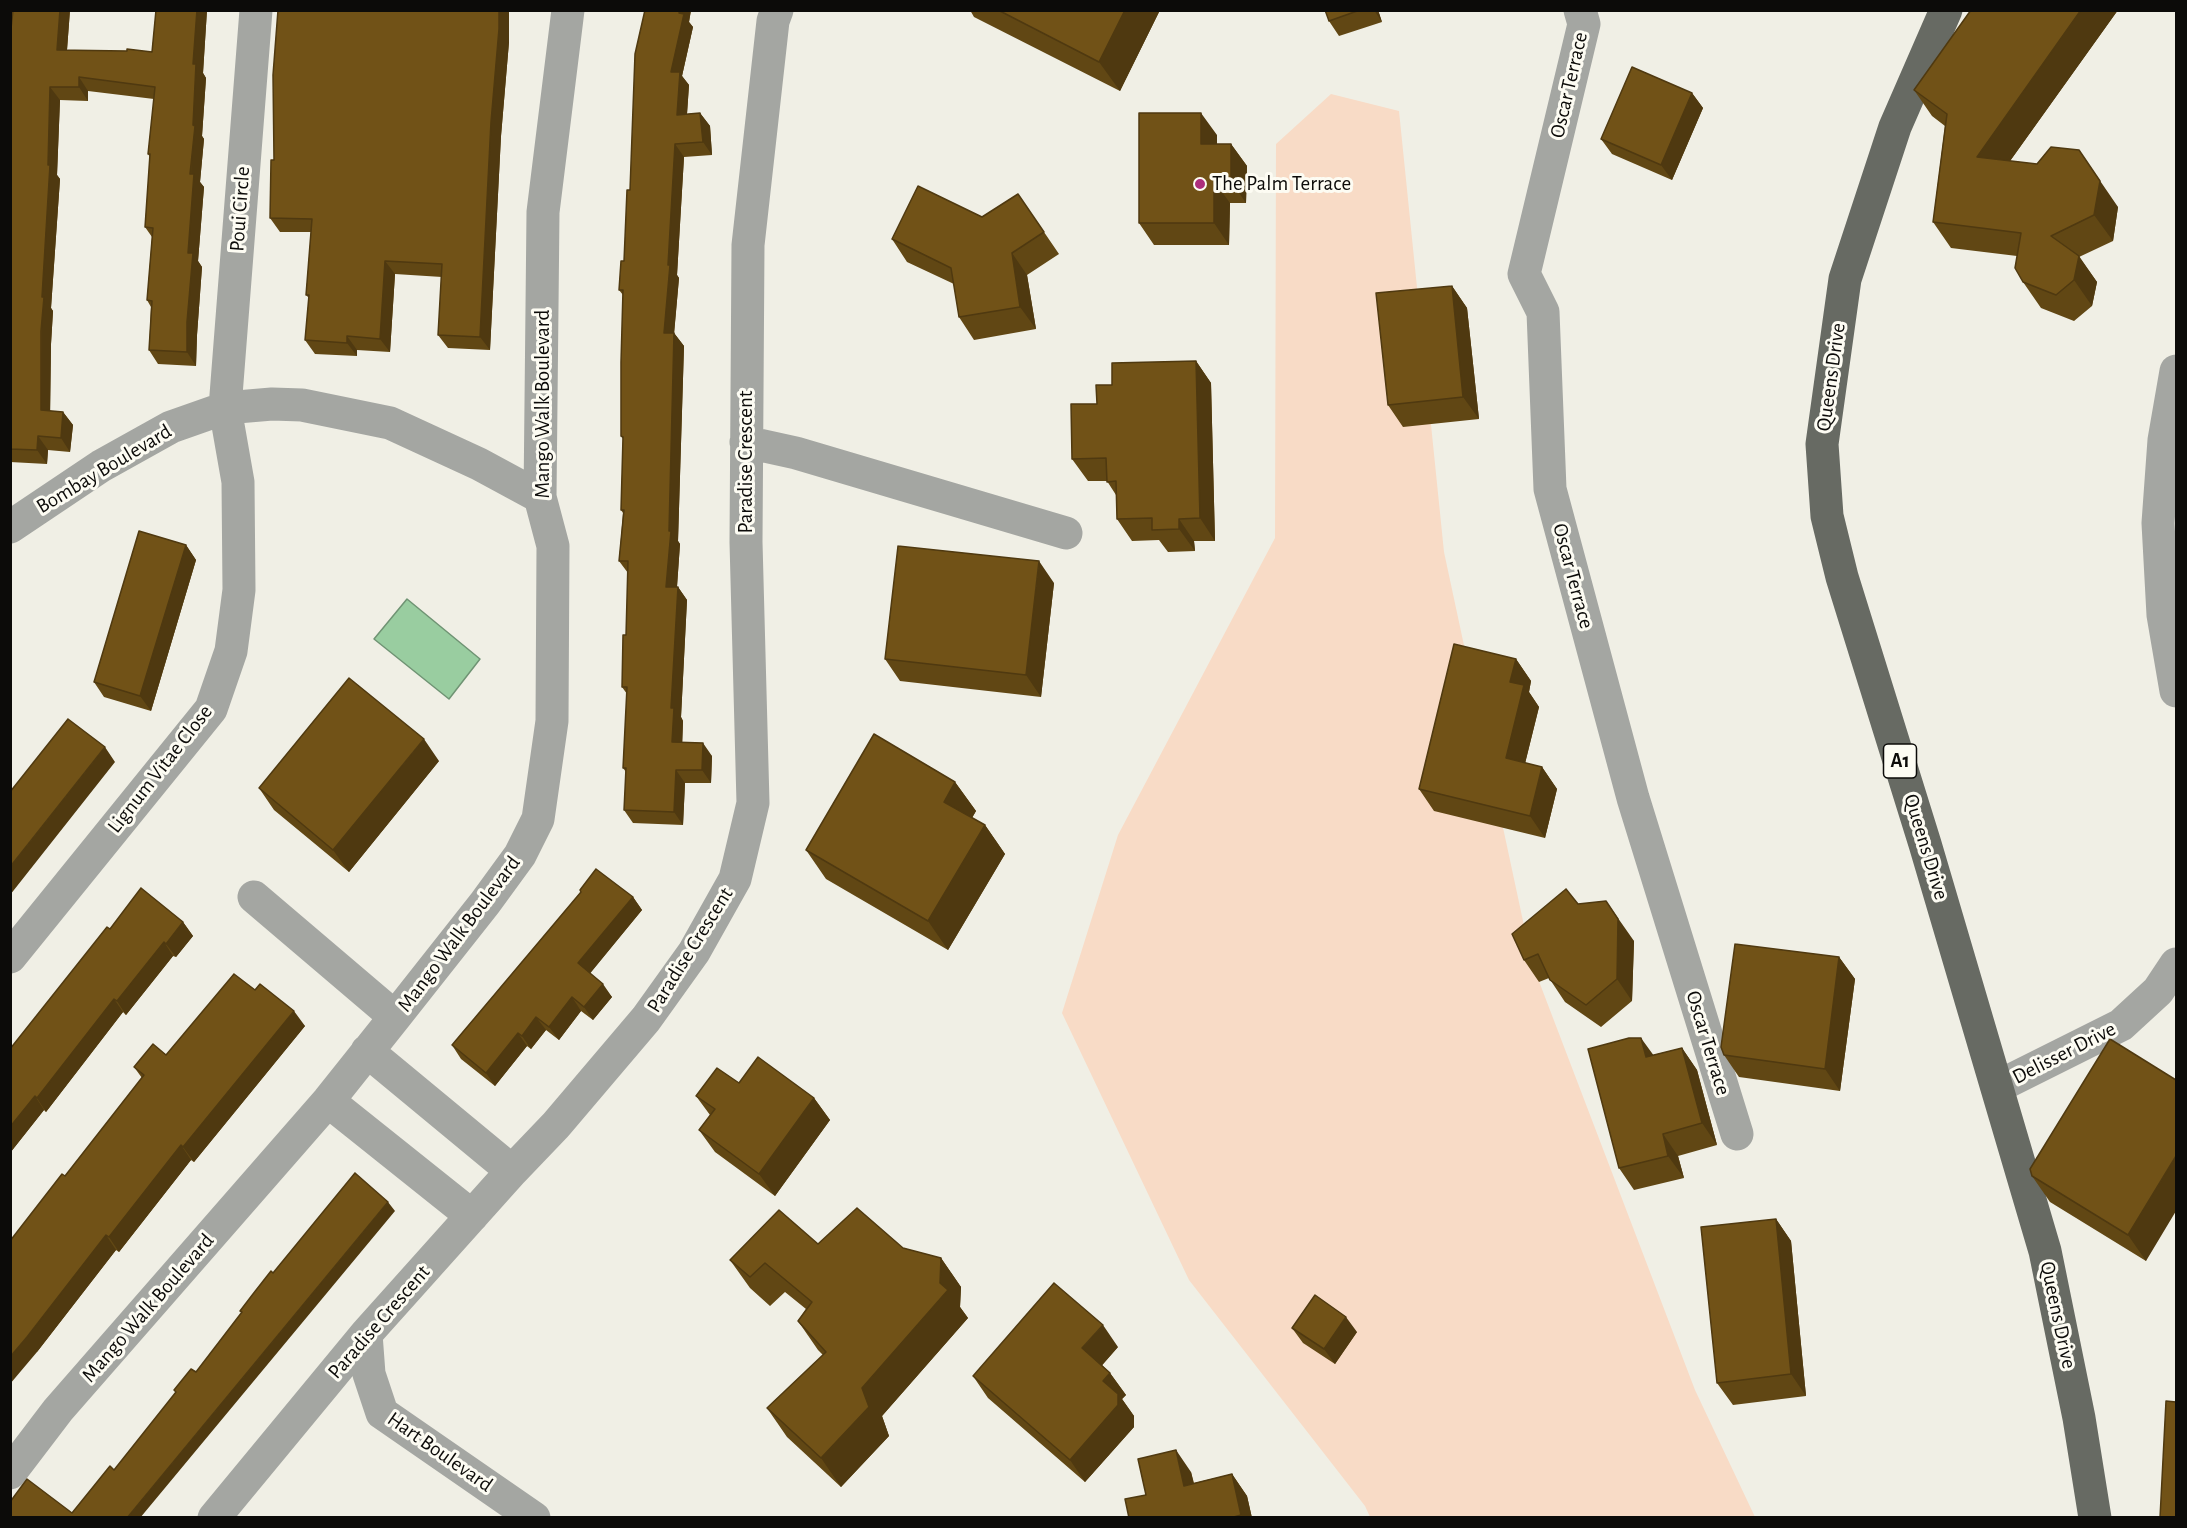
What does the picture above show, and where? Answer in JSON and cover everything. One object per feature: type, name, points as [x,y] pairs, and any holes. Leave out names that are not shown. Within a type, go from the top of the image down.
[{"type":"main road","name":"Queens Drive","points":[[1946,10],[1895,127],[1845,279],[1822,444],[1827,516],[1842,577],[1874,675],[2047,1260],[2079,1418],[2095,1518]]},
{"type":"street","name":"Poui Circle","points":[[225,408],[256,10]]},
{"type":"street","name":"Mango Walk Boulevard","points":[[10,1473],[58,1410],[328,1101],[492,894],[520,855],[538,819],[552,721],[553,546],[540,497],[543,212],[568,10]]},
{"type":"street","name":"Paradise Crescent","points":[[214,1518],[366,1334],[556,1125],[646,1019],[694,952],[735,879],[753,803],[746,542],[748,245],[773,21],[777,10]]},
{"type":"street","name":"Oscar Terrace","points":[[1580,10],[1584,24],[1524,274],[1543,312],[1550,489],[1633,798],[1737,1134]]},
{"type":"street","points":[[2176,371],[2164,440],[2158,523],[2163,615],[2176,691]]},
{"type":"street","name":"Bombay Boulevard","points":[[10,527],[101,466],[171,427],[225,408],[272,404],[302,405],[390,423],[479,464],[540,497]]},
{"type":"street","name":"Lignum Vitae Close","points":[[10,957],[210,709],[231,651],[239,590],[237,482],[225,408]]},
{"type":"street","points":[[746,441],[796,453],[1066,533]]},
{"type":"street","points":[[254,897],[395,1017]]},
{"type":"street","name":"Delisser Drive","points":[[1997,1087],[2121,1025],[2158,991],[2176,964]]},
{"type":"street","points":[[368,1051],[512,1171]]},
{"type":"street","points":[[328,1101],[472,1216]]},
{"type":"street","name":"Hart Boulevard","points":[[366,1334],[369,1374],[382,1413],[534,1518]]},
{"type":"shaded area","points":[[1331,94],[1399,111],[1444,552],[1532,963],[1695,1390],[1755,1517],[1370,1517],[1365,1506],[1189,1280],[1062,1013],[1118,835],[1275,538],[1276,144]]},
{"type":"shaded area","points":[[407,599],[480,659],[449,699],[374,639]]},
{"type":"building","points":[[13,10],[60,10],[57,50],[127,51],[127,49],[152,52],[156,10],[197,10],[193,64],[196,64],[193,125],[195,126],[190,174],[194,174],[188,253],[193,253],[187,322],[187,352],[149,350],[152,301],[147,300],[153,228],[145,227],[150,154],[148,154],[155,87],[79,77],[79,87],[50,87],[48,165],[50,165],[41,331],[41,410],[63,412],[61,438],[38,436],[37,450],[10,449],[10,38]]},
{"type":"building","points":[[278,10],[499,10],[480,337],[438,335],[442,264],[385,261],[380,339],[347,336],[347,343],[305,340],[312,219],[270,218],[271,160],[274,160],[273,75]]},
{"type":"building","points":[[645,10],[680,10],[679,13],[684,14],[671,72],[680,72],[677,115],[700,113],[703,142],[675,144],[668,265],[670,265],[664,333],[674,333],[669,531],[671,531],[666,587],[678,587],[671,708],[674,708],[672,742],[703,743],[702,770],[676,770],[674,812],[624,810],[626,768],[623,768],[627,687],[622,687],[628,561],[619,561],[624,510],[621,510],[623,290],[619,290],[621,261],[624,261],[627,190],[630,190],[635,54]]},
{"type":"building","points":[[998,10],[1125,10],[1099,62]]},
{"type":"building","points":[[1325,10],[1360,10],[1329,21]]},
{"type":"building","points":[[1971,10],[2081,10],[1977,157],[2037,164],[2051,147],[2079,150],[2100,181],[2094,215],[2051,236],[2079,256],[2074,280],[2056,295],[2023,282],[2015,268],[2021,233],[1933,222],[1947,114],[1914,90]]},
{"type":"building","points":[[1632,67],[1692,93],[1661,165],[1601,139]]},
{"type":"building","name":"The Palm Terrace","points":[[1139,113],[1201,113],[1201,144],[1231,144],[1231,181],[1214,181],[1214,223],[1139,223]]},
{"type":"building","points":[[918,186],[982,217],[1018,194],[1044,232],[1012,253],[1020,307],[959,317],[951,268],[892,239]]},
{"type":"building","points":[[1452,286],[1463,397],[1388,405],[1376,293]]},
{"type":"building","points":[[1196,361],[1200,518],[1179,519],[1179,529],[1152,530],[1152,518],[1117,519],[1116,481],[1107,482],[1106,458],[1072,459],[1071,404],[1097,404],[1096,385],[1112,385],[1112,363]]},
{"type":"building","points":[[139,531],[186,545],[140,696],[94,682]]},
{"type":"building","points":[[898,546],[1039,561],[1026,675],[885,659]]},
{"type":"building","points":[[1454,644],[1516,659],[1510,682],[1524,685],[1506,758],[1542,767],[1530,816],[1419,789]]},
{"type":"building","points":[[349,678],[424,739],[333,850],[259,788]]},
{"type":"building","points":[[68,719],[105,747],[10,867],[10,792]]},
{"type":"building","points":[[874,734],[955,782],[944,802],[985,825],[928,921],[806,850]]},
{"type":"building","points":[[596,869],[633,897],[578,963],[603,984],[584,1007],[572,997],[549,1027],[536,1017],[522,1036],[518,1033],[486,1073],[452,1045],[581,892],[580,890]]},
{"type":"building","points":[[141,888],[183,922],[117,1001],[114,999],[37,1098],[35,1096],[10,1127],[10,1049],[107,927],[110,929]]},
{"type":"building","points":[[1566,889],[1578,904],[1606,901],[1618,919],[1617,979],[1586,1005],[1550,980],[1538,954],[1524,960],[1512,934]]},
{"type":"building","points":[[1735,944],[1839,957],[1825,1069],[1724,1055],[1721,1047]]},
{"type":"building","points":[[234,974],[255,990],[260,984],[294,1011],[183,1147],[181,1145],[109,1237],[106,1235],[10,1357],[10,1241],[62,1174],[65,1176],[144,1075],[134,1067],[153,1044],[166,1055]]},
{"type":"building","points":[[1629,1038],[1641,1038],[1646,1057],[1682,1048],[1702,1123],[1663,1134],[1668,1156],[1619,1168],[1588,1049]]},
{"type":"building","points":[[2110,1039],[2176,1080],[2176,1156],[2128,1235],[2032,1176],[2030,1169]]},
{"type":"building","points":[[758,1057],[814,1098],[759,1174],[699,1130],[715,1109],[696,1096],[717,1068],[739,1083]]},
{"type":"building","points":[[355,1173],[388,1202],[127,1518],[10,1517],[10,1502],[27,1479],[72,1513],[110,1466],[114,1470],[176,1392],[174,1390],[191,1369],[196,1372],[271,1271],[273,1273]]},
{"type":"building","points":[[857,1208],[903,1248],[941,1258],[940,1283],[948,1290],[862,1388],[869,1407],[821,1458],[767,1408],[826,1352],[798,1321],[812,1302],[765,1263],[750,1277],[730,1260],[779,1210],[818,1244]]},
{"type":"building","points":[[1776,1219],[1791,1374],[1717,1383],[1701,1227]]},
{"type":"building","points":[[1054,1283],[1103,1325],[1082,1348],[1110,1373],[1103,1381],[1118,1394],[1118,1405],[1070,1460],[973,1376]]},
{"type":"building","points":[[1315,1295],[1346,1317],[1324,1349],[1292,1328]]},
{"type":"building","points":[[2166,1401],[2176,1402],[2176,1518],[2160,1518]]},
{"type":"building","points":[[1176,1450],[1184,1486],[1232,1474],[1241,1515],[1230,1518],[1129,1518],[1125,1499],[1146,1495],[1138,1459]]},
{"type":"place","name":"The Palm Terrace","points":[[1200,184]]}]
